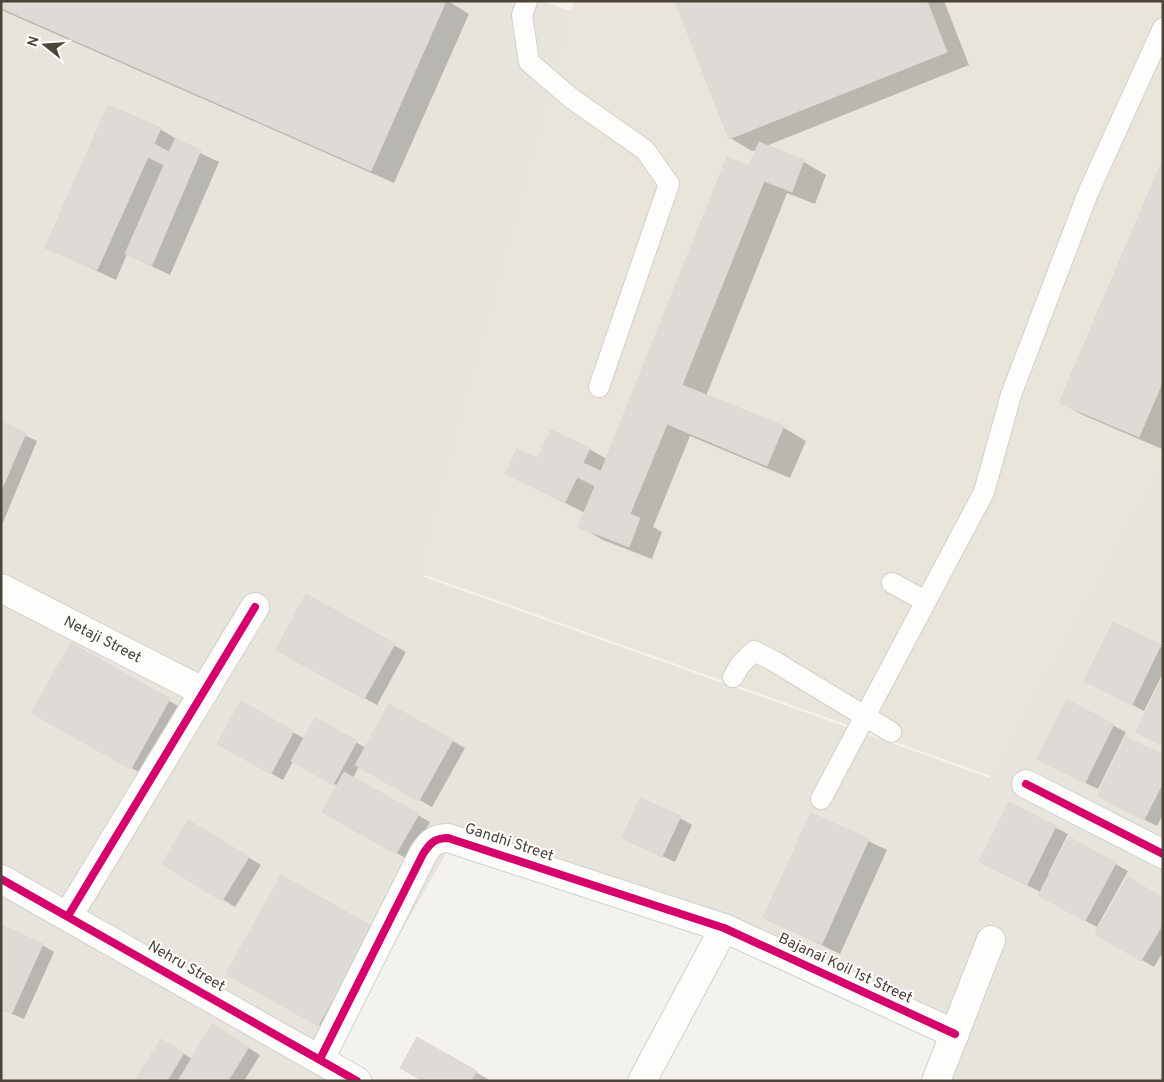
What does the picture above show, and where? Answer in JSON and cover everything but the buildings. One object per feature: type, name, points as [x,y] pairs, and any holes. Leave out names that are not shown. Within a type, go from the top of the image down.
[{"type":"street","name":"Netaji Street","points":[[1,588],[204,692]]},
{"type":"street","points":[[68,916],[255,607]]},
{"type":"street","points":[[1026,784],[1163,854]]},
{"type":"street","name":"Gandhi Street","points":[[320,1059],[423,854],[432,841],[440,838],[448,838],[724,928]]},
{"type":"street","name":"Nehru Street","points":[[1,879],[357,1081]]},
{"type":"street","points":[[642,1081],[724,928]]},
{"type":"street","name":"Bajanai Koil 1st Street","points":[[724,928],[955,1034]]},
{"type":"street","points":[[936,1081],[991,940]]},
{"type":"lane","points":[[527,1],[522,15],[529,62],[571,98],[645,150],[669,184],[599,387]]},
{"type":"lane","points":[[821,799],[984,492],[1011,395],[1085,203],[1163,28]]},
{"type":"lane","points":[[892,582],[925,602]]},
{"type":"lane","points":[[734,677],[740,665],[754,651],[891,732]]},
{"type":"shaded area","points":[[1,1],[541,1],[578,13],[424,577],[990,778],[1163,461],[1163,1081],[936,1081],[955,1034],[460,829],[327,1062],[359,1081],[1,1081]]},
{"type":"shaded area","points":[[574,1],[1163,1],[1163,462],[991,776],[417,572]]},
{"type":"cycle path","points":[[68,916],[255,607]]},
{"type":"cycle path","points":[[1026,784],[1163,854]]},
{"type":"cycle path","points":[[320,1059],[423,854],[433,842],[448,838],[724,928],[955,1034]]},
{"type":"cycle path","points":[[1,879],[357,1081]]}]
